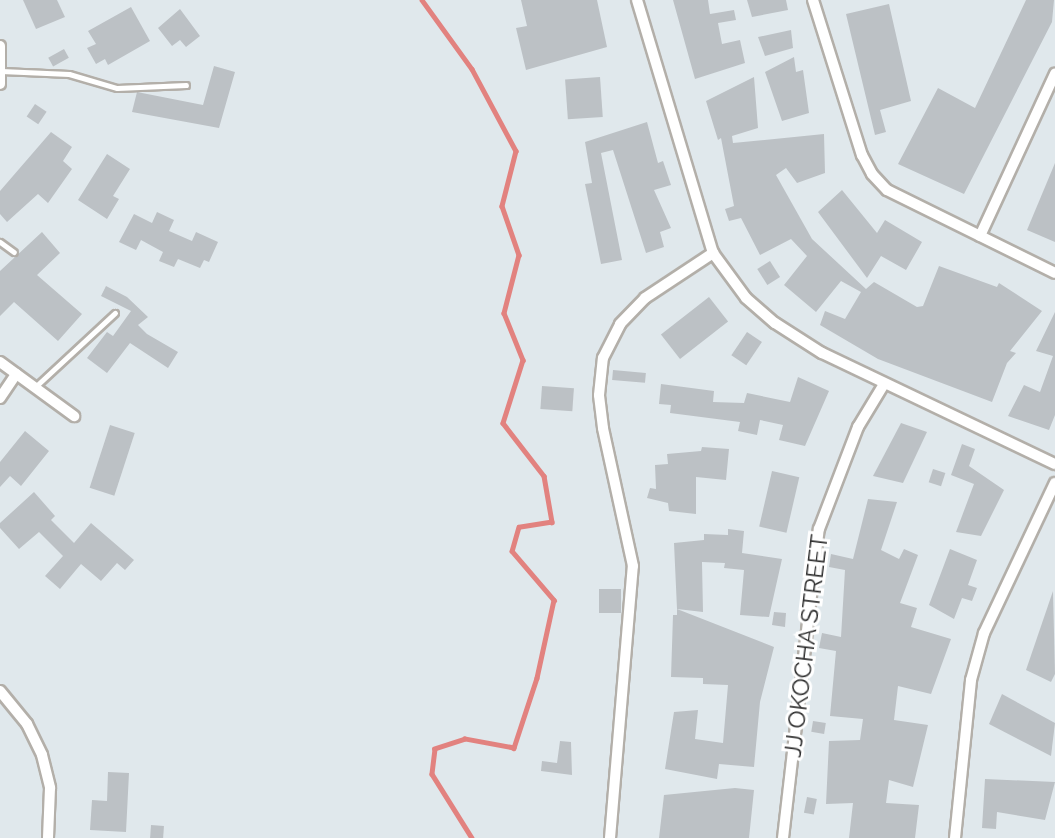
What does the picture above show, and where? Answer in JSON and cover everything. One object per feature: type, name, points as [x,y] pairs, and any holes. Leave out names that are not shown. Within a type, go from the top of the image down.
[{"type":"street","points":[[637,0],[713,253],[746,298],[775,323],[884,384],[1055,464]]},
{"type":"street","points":[[813,0],[862,155],[872,174],[887,190],[1055,273]]},
{"type":"street","points":[[0,46],[0,84]]},
{"type":"street","points":[[980,236],[1055,74]]},
{"type":"street","points":[[610,838],[633,566],[601,417],[598,396],[603,358],[620,324],[645,298],[713,253]]},
{"type":"street","points":[[0,362],[74,416]]},
{"type":"street","points":[[0,398],[16,374]]},
{"type":"street","name":"JJ OKOCHA STREET","points":[[783,838],[819,529],[858,427],[884,384]]},
{"type":"street","points":[[955,838],[971,680],[984,634],[1055,482]]},
{"type":"street","points":[[0,691],[27,724],[42,755],[50,788],[48,838]]},
{"type":"lane","points":[[1,71],[69,74],[117,89],[186,85]]},
{"type":"lane","points":[[0,242],[14,252]]},
{"type":"lane","points":[[35,387],[115,313]]},
{"type":"building","points":[[23,0],[57,0],[65,17],[36,29]]},
{"type":"building","points":[[521,0],[597,0],[607,47],[526,70],[516,28],[527,26]]},
{"type":"building","points":[[673,0],[708,0],[710,14],[734,10],[736,20],[718,23],[722,44],[740,40],[745,63],[695,79]]},
{"type":"building","points":[[747,0],[786,0],[788,10],[752,17]]},
{"type":"building","points":[[1026,0],[1054,0],[1052,22],[964,194],[898,164],[938,88],[975,108]]},
{"type":"building","points":[[889,4],[911,101],[880,110],[886,132],[875,135],[846,14]]},
{"type":"building","points":[[131,7],[150,41],[108,65],[105,59],[96,64],[87,48],[96,44],[88,31]]},
{"type":"building","points":[[180,9],[200,36],[186,47],[180,40],[172,46],[158,28]]},
{"type":"building","points":[[791,30],[793,48],[765,56],[758,37]]},
{"type":"building","points":[[64,49],[69,58],[53,66],[48,58]]},
{"type":"building","points":[[794,57],[796,72],[803,70],[809,113],[782,121],[765,72]]},
{"type":"building","points":[[214,66],[235,72],[219,128],[132,112],[137,92],[203,105]]},
{"type":"building","points":[[600,77],[603,117],[568,119],[565,79]]},
{"type":"building","points":[[754,77],[758,128],[732,136],[733,143],[824,134],[825,173],[797,183],[786,168],[776,175],[812,239],[866,289],[874,282],[917,307],[923,306],[939,266],[997,287],[999,283],[1042,311],[1010,351],[1016,353],[1007,363],[992,402],[878,359],[820,325],[825,311],[845,319],[861,292],[841,281],[816,312],[784,285],[807,256],[791,239],[760,255],[741,218],[729,221],[725,209],[734,206],[721,138],[718,140],[706,101]]},
{"type":"building","points":[[35,104],[47,112],[38,124],[27,116]]},
{"type":"building","points":[[647,122],[658,163],[663,161],[671,185],[654,190],[671,228],[660,232],[664,247],[646,253],[613,150],[601,153],[622,260],[601,264],[585,184],[592,183],[585,142]]},
{"type":"building","points":[[51,132],[72,147],[63,161],[72,169],[48,203],[38,194],[7,222],[0,214],[0,191]]},
{"type":"building","points":[[107,154],[130,169],[113,196],[119,199],[107,219],[78,200]]},
{"type":"building","points":[[1055,163],[1055,242],[1027,230]]},
{"type":"building","points":[[842,190],[877,233],[885,220],[922,242],[906,270],[881,256],[867,278],[818,212]]},
{"type":"building","points":[[157,212],[174,220],[169,231],[192,241],[196,232],[218,242],[209,262],[204,260],[200,268],[178,259],[174,267],[159,261],[163,252],[141,240],[136,250],[119,242],[134,214],[152,223]]},
{"type":"building","points":[[42,232],[60,253],[37,275],[82,314],[58,341],[14,302],[0,316],[0,271]]},
{"type":"building","points":[[770,261],[780,277],[767,285],[757,269]]},
{"type":"building","points":[[106,286],[127,297],[148,317],[138,325],[147,334],[178,352],[168,368],[130,343],[107,373],[87,358],[107,332],[113,336],[131,311],[101,296]]},
{"type":"building","points":[[709,297],[728,321],[680,359],[661,335]]},
{"type":"building","points":[[1055,312],[1055,415],[1049,430],[1008,416],[1024,385],[1040,392],[1053,356],[1036,351]]},
{"type":"building","points":[[747,332],[762,342],[746,365],[731,355]]},
{"type":"building","points":[[613,370],[646,373],[645,383],[612,380]]},
{"type":"building","points":[[798,377],[829,391],[805,446],[779,440],[783,425],[760,420],[757,435],[738,431],[740,422],[670,413],[671,405],[659,404],[661,384],[714,391],[713,402],[744,403],[747,393],[790,402]]},
{"type":"building","points":[[542,386],[574,388],[572,411],[540,409]]},
{"type":"building","points":[[901,423],[927,432],[903,483],[873,476]]},
{"type":"building","points":[[110,425],[135,433],[114,496],[90,488]]},
{"type":"building","points":[[25,431],[49,451],[21,486],[10,476],[0,487],[0,462]]},
{"type":"building","points":[[962,444],[975,449],[969,466],[1004,490],[981,536],[956,532],[974,484],[951,475]]},
{"type":"building","points":[[702,447],[729,449],[726,480],[696,477],[696,514],[669,511],[668,503],[647,498],[650,488],[656,489],[655,465],[668,464],[667,454],[701,451]]},
{"type":"building","points":[[933,469],[945,473],[941,486],[929,482]]},
{"type":"building","points":[[772,471],[799,477],[786,533],[759,527]]},
{"type":"building","points":[[34,492],[55,516],[51,520],[74,543],[91,523],[134,560],[125,570],[117,563],[101,581],[81,564],[60,589],[45,576],[63,556],[39,532],[19,549],[0,528],[0,523]]},
{"type":"building","points":[[868,499],[897,502],[881,550],[899,559],[904,549],[918,555],[900,603],[917,608],[911,627],[951,639],[931,694],[898,686],[894,720],[928,725],[913,787],[889,780],[886,803],[919,805],[915,838],[849,838],[853,803],[826,804],[829,741],[860,740],[863,719],[830,716],[836,651],[819,648],[822,633],[841,637],[845,570],[829,567],[831,554],[853,559]]},
{"type":"building","points":[[728,529],[744,531],[742,553],[782,559],[769,617],[740,615],[744,570],[724,568],[725,563],[702,562],[703,612],[677,609],[674,543],[704,540],[704,534],[728,535]]},
{"type":"building","points":[[950,549],[977,560],[968,585],[977,588],[972,601],[962,598],[954,619],[929,605]]},
{"type":"building","points":[[599,589],[621,589],[621,613],[599,613]]},
{"type":"building","points":[[1053,591],[1055,674],[1051,682],[1026,670]]},
{"type":"building","points":[[677,609],[774,647],[760,702],[754,767],[719,764],[717,779],[665,769],[674,712],[698,710],[695,739],[723,743],[728,685],[703,684],[703,678],[671,677],[673,615],[677,615]]},
{"type":"building","points":[[774,612],[786,613],[785,627],[772,625]]},
{"type":"building","points":[[1002,694],[1055,723],[1051,756],[989,724]]},
{"type":"building","points":[[813,721],[826,723],[824,734],[811,732]]},
{"type":"building","points":[[560,741],[571,742],[572,775],[541,771],[542,761],[557,763]]},
{"type":"building","points":[[108,772],[129,773],[126,832],[90,830],[92,800],[107,801]]},
{"type":"building","points":[[985,779],[1055,782],[1045,820],[997,812],[996,829],[982,828]]},
{"type":"building","points":[[735,788],[754,790],[749,838],[659,838],[664,795]]},
{"type":"building","points":[[807,797],[817,799],[814,815],[804,813]]},
{"type":"building","points":[[151,825],[164,826],[163,838],[150,838]]},
{"type":"waterway","points":[[422,0],[472,69],[516,151],[502,206],[519,255],[504,313],[523,360],[503,423],[544,476],[552,522],[519,527],[512,551],[554,600],[537,678],[514,748],[465,739],[435,749],[432,774],[472,838]]}]
